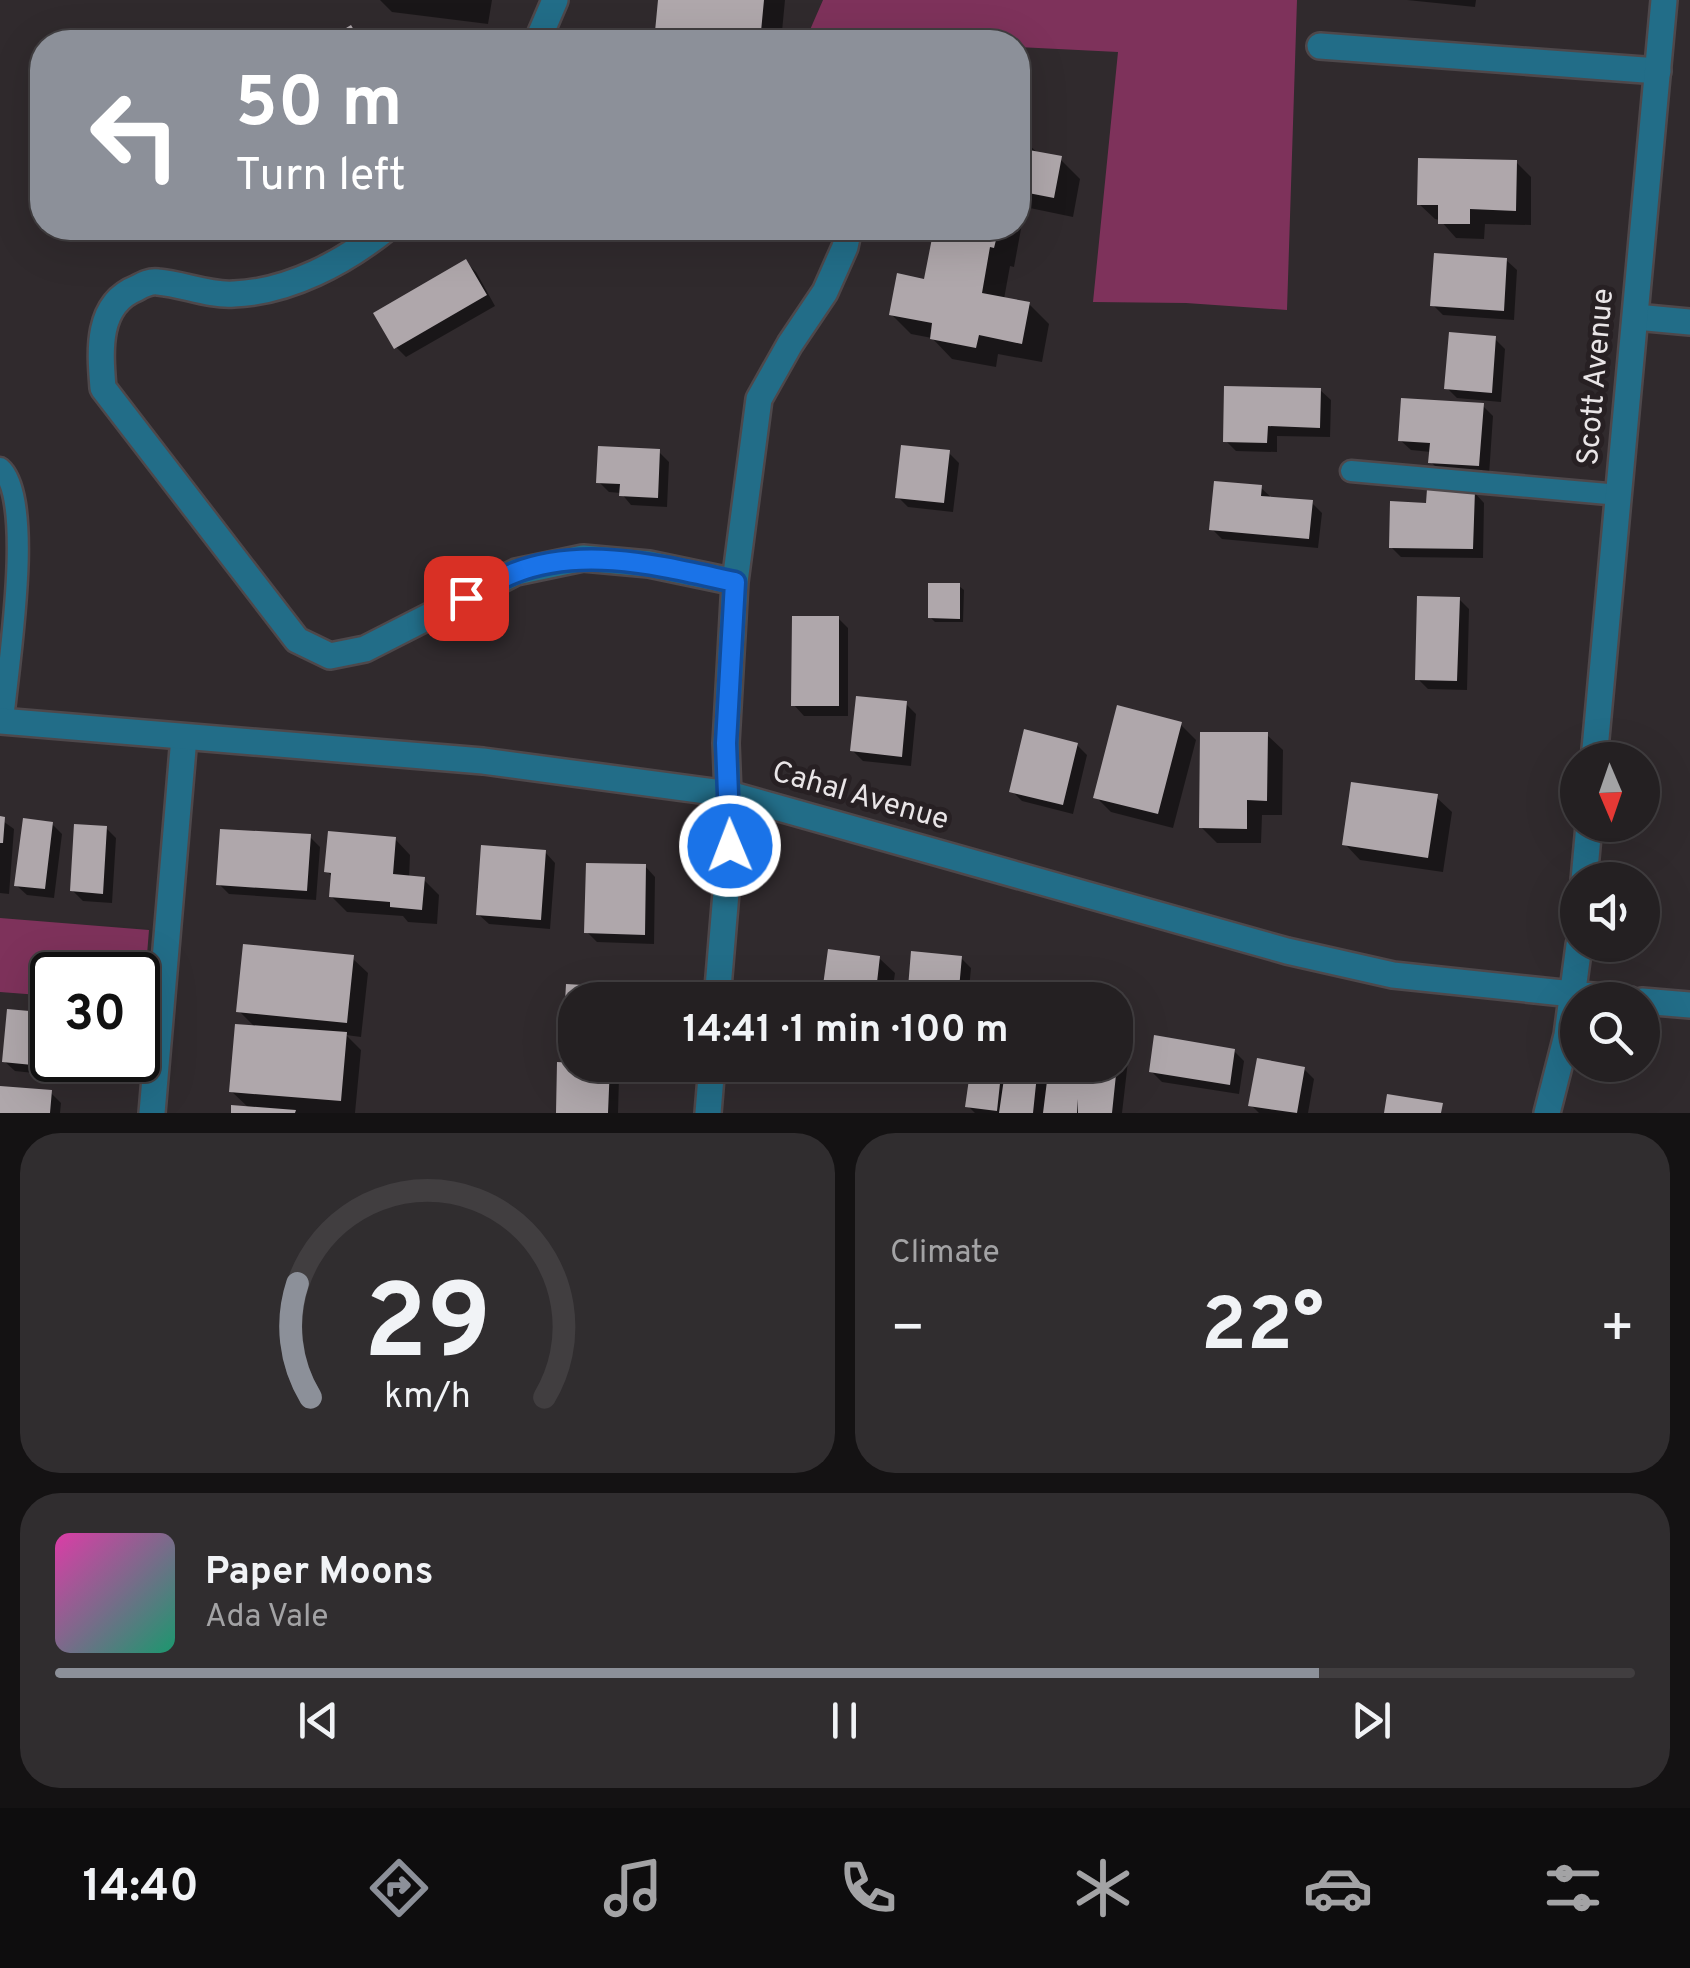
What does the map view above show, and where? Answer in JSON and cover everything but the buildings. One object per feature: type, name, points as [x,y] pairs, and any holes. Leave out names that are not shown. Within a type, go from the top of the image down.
[{"type":"street","points":[[542,30],[555,0]]},
{"type":"street","name":"Scott Avenue","points":[[1596,742],[1664,0]]},
{"type":"street","points":[[1320,46],[1658,71]]},
{"type":"street","points":[[372,240],[288,285],[232,295],[154,281],[124,293],[103,324],[103,388],[298,640],[330,656],[365,649],[516,572],[583,558],[649,564],[735,582]]},
{"type":"street","points":[[719,982],[730,846],[726,743],[735,582],[759,399],[825,292],[847,240]]},
{"type":"street","points":[[1636,317],[1690,322]]},
{"type":"street","name":"Cahal Avenue","points":[[2,721],[483,761],[729,794],[1288,951],[1393,975],[1560,993]]},
{"type":"street","points":[[152,1113],[184,737]]},
{"type":"street","points":[[1660,1002],[1690,1005]]},
{"type":"street","points":[[1547,1113],[1560,1056]]},
{"type":"street","points":[[708,1113],[711,1082]]},
{"type":"lane","points":[[0,468],[7,474],[19,525],[2,721]]},
{"type":"lane","points":[[1351,471],[1619,495]]},
{"type":"shaded area","points":[[823,0],[1297,0],[1287,310],[1093,302],[1118,52],[1030,48],[1030,30],[810,30]]},
{"type":"shaded area","points":[[0,918],[149,930],[147,952],[30,952],[30,994],[0,992]]},
{"type":"route","points":[[466,598],[516,572],[583,558],[649,564],[735,582],[726,743],[730,846]]}]
